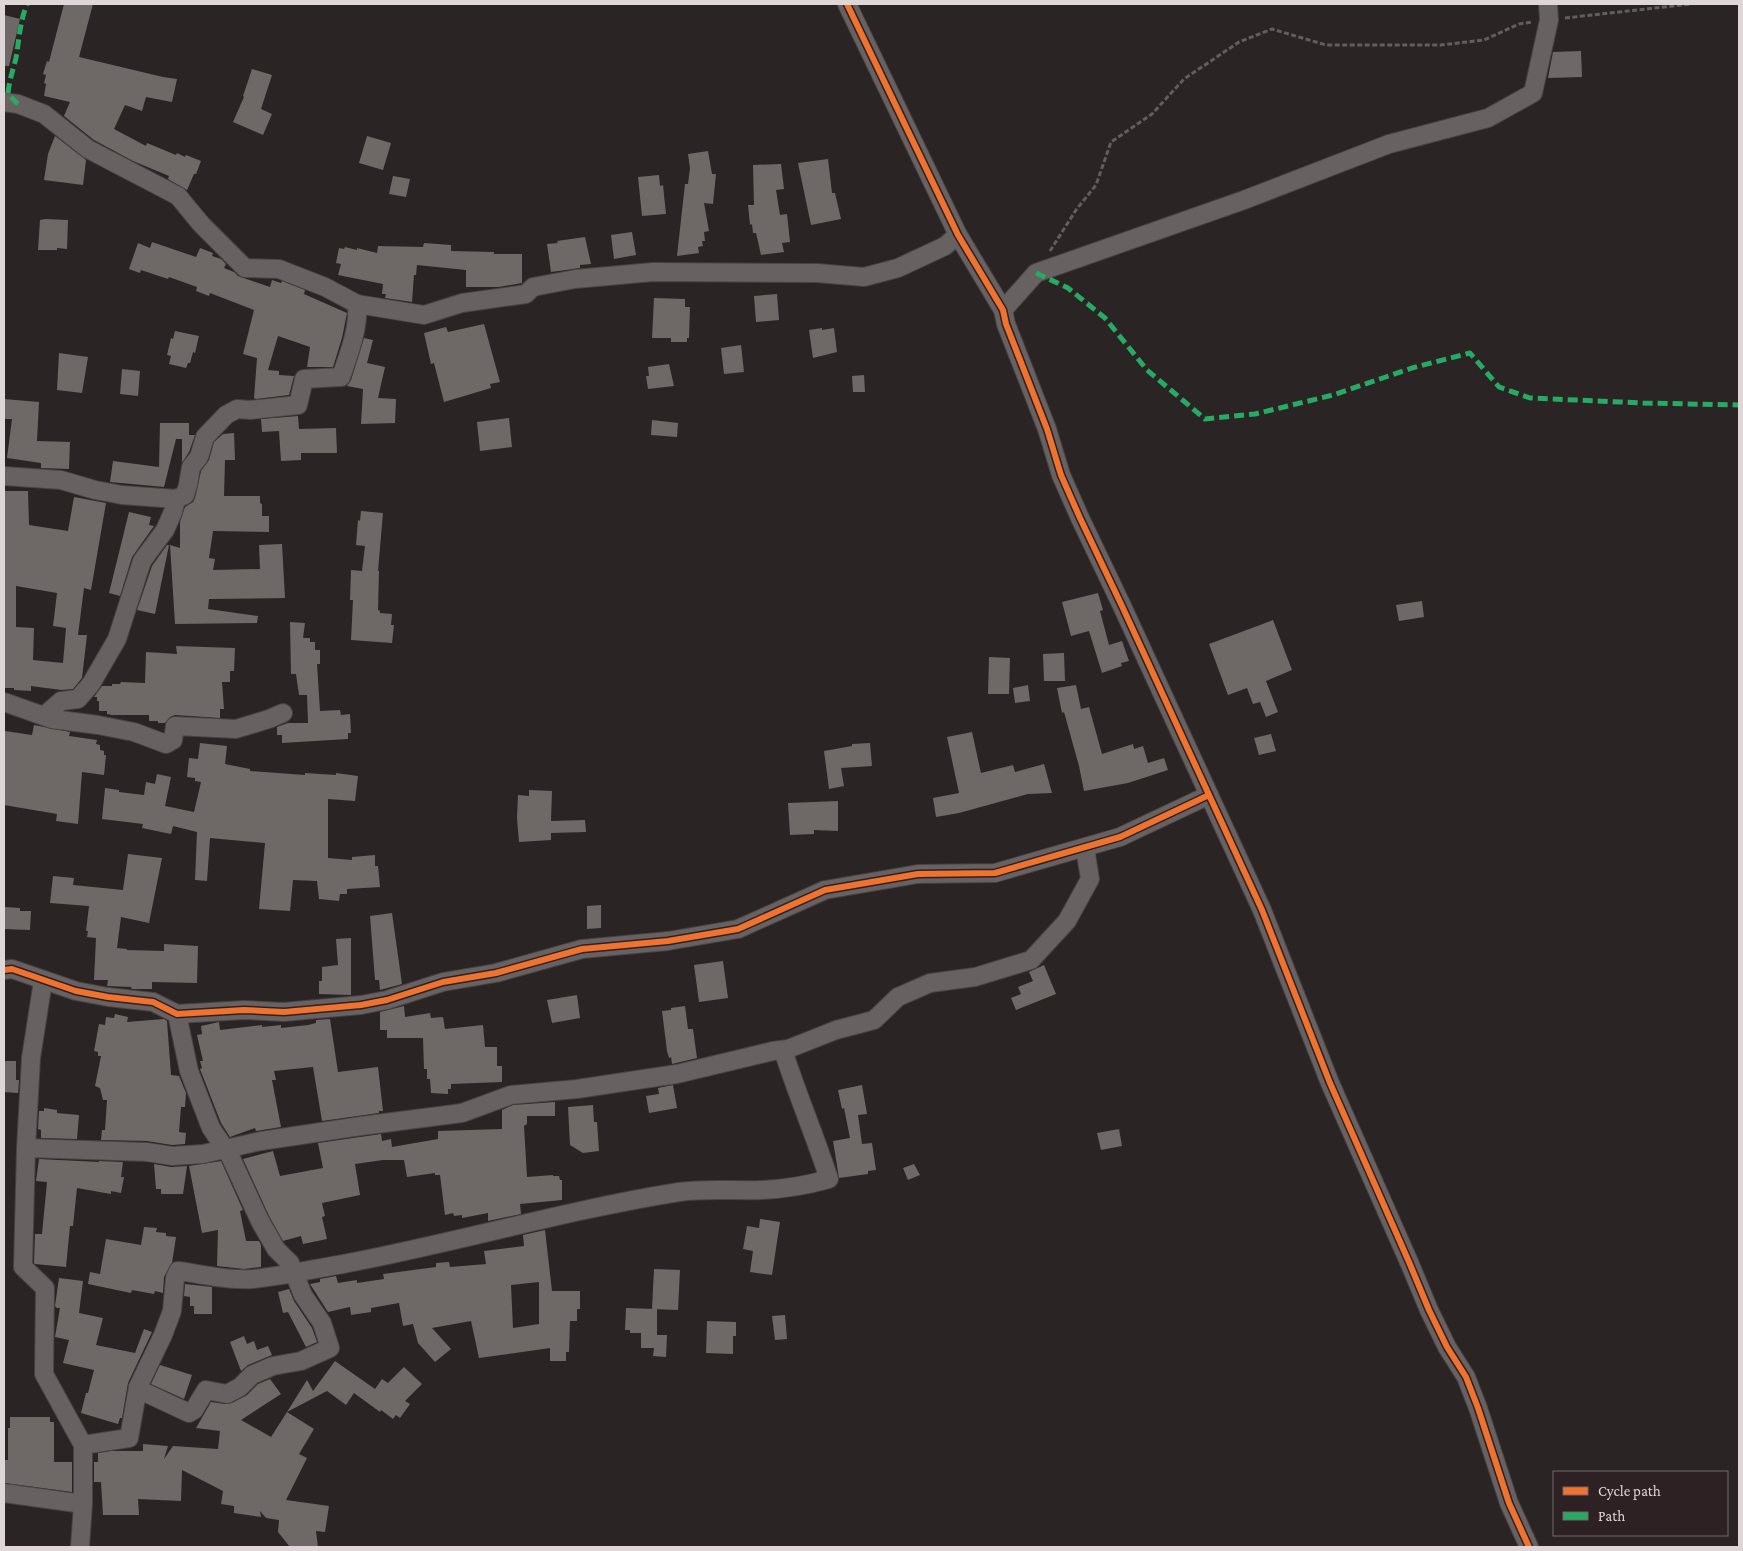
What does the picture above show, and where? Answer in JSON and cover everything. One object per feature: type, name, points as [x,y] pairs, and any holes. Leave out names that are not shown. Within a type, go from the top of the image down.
[{"type":"street","points":[[847,4],[958,236],[1002,310],[1047,429],[1060,474],[1262,910],[1330,1083],[1410,1262],[1429,1310],[1447,1347],[1466,1377],[1509,1503],[1529,1547]]},
{"type":"street","points":[[1002,310],[1036,273],[1244,200],[1389,144],[1488,118],[1533,93],[1549,12]]},
{"type":"street","points":[[4,102],[18,104],[44,114],[88,149],[178,196],[201,224],[245,268],[279,269],[325,287],[357,304],[424,316],[462,303],[526,294],[534,287],[575,279],[653,272],[817,273],[864,277],[898,268],[945,246],[958,236]]},
{"type":"street","points":[[4,476],[61,480],[95,490],[122,494],[176,499],[185,495],[191,467],[199,457],[205,437],[226,415],[237,409],[250,410],[298,405],[304,379],[341,377],[356,331],[357,304]]},
{"type":"street","points":[[44,716],[61,701],[78,699],[91,684],[117,639],[142,561],[165,530],[174,512],[176,499]]},
{"type":"street","points":[[4,702],[52,719],[134,732],[166,744],[174,740],[175,726],[236,729],[283,713]]},
{"type":"street","points":[[4,970],[12,969],[76,991],[153,1002],[177,1014],[244,1010],[284,1012],[361,1005],[387,1000],[443,982],[496,973],[582,949],[668,941],[738,929],[825,890],[918,874],[995,873],[1120,837],[1209,795]]},
{"type":"street","points":[[26,1148],[147,1152],[172,1156],[203,1154],[261,1141],[462,1113],[511,1095],[577,1089],[677,1074],[783,1050],[836,1030],[874,1020],[898,997],[930,983],[975,977],[1031,960],[1067,921],[1090,880],[1084,848]]},
{"type":"street","points":[[43,980],[31,1058],[26,1148],[24,1267],[45,1288],[44,1374],[83,1445],[83,1504],[80,1547]]},
{"type":"street","points":[[138,1386],[142,1391],[189,1413],[194,1410],[206,1390],[227,1394],[240,1387],[252,1375],[272,1366],[301,1361],[330,1348],[322,1323],[303,1295],[290,1263],[276,1249],[260,1221],[226,1150],[211,1128],[189,1071],[177,1014]]},
{"type":"street","points":[[83,1445],[129,1438],[138,1386],[172,1311],[175,1278],[178,1272],[226,1279],[253,1279],[379,1257],[466,1238],[544,1218],[680,1192],[714,1188],[763,1190],[829,1179],[808,1118],[795,1089],[783,1050]]},
{"type":"street","points":[[4,1493],[83,1504]]},
{"type":"path","points":[[1036,273],[1076,210],[1096,185],[1111,142],[1152,114],[1184,79],[1239,42],[1272,29],[1326,45],[1441,45],[1484,40],[1549,12],[1691,4]]},
{"type":"building","points":[[64,4],[93,4],[79,57],[177,79],[172,102],[146,97],[142,111],[125,105],[114,129],[146,146],[147,143],[176,155],[177,153],[185,157],[186,155],[201,161],[187,190],[168,179],[169,176],[133,161],[94,140],[64,116],[70,102],[44,96],[46,75],[43,74],[47,61],[49,62]]},
{"type":"building","points":[[4,15],[20,19],[9,66],[4,66]]},
{"type":"building","points":[[1581,51],[1582,77],[1548,78],[1553,52]]},
{"type":"building","points":[[252,69],[272,75],[261,109],[272,114],[263,135],[233,122],[244,97]]},
{"type":"building","points":[[55,136],[86,160],[83,185],[44,180],[48,154]]},
{"type":"building","points":[[367,136],[391,143],[383,170],[359,163]]},
{"type":"building","points":[[708,151],[712,174],[716,174],[713,204],[704,203],[709,231],[704,232],[705,241],[702,241],[703,246],[698,247],[699,253],[677,256],[685,184],[688,184],[690,168],[688,154]]},
{"type":"building","points":[[828,159],[832,193],[835,193],[841,219],[811,225],[798,163]]},
{"type":"building","points":[[781,164],[784,189],[776,190],[780,215],[787,214],[790,242],[782,243],[784,252],[761,255],[756,233],[753,233],[752,224],[750,225],[748,205],[754,205],[753,165]]},
{"type":"building","points":[[659,175],[660,186],[663,185],[666,214],[642,216],[638,177]]},
{"type":"building","points":[[393,176],[410,179],[406,197],[389,194]]},
{"type":"building","points":[[40,220],[68,220],[67,249],[38,250]]},
{"type":"building","points":[[632,232],[636,255],[614,259],[611,235]]},
{"type":"building","points":[[585,237],[591,264],[580,265],[580,268],[551,272],[547,244]]},
{"type":"building","points":[[152,242],[196,257],[200,248],[213,253],[212,256],[221,259],[226,264],[224,268],[238,276],[270,287],[272,280],[281,283],[282,281],[305,290],[304,294],[347,313],[333,367],[307,367],[310,347],[278,336],[268,370],[279,371],[279,375],[294,376],[289,395],[254,398],[257,358],[243,354],[254,310],[210,293],[209,296],[196,291],[197,287],[169,277],[168,279],[141,270],[140,273],[129,269],[138,243],[150,248]]},
{"type":"building","points":[[424,243],[451,245],[451,251],[522,254],[522,283],[499,287],[466,287],[466,270],[417,265],[416,275],[414,275],[412,302],[385,298],[386,294],[382,294],[383,284],[338,275],[341,264],[336,263],[339,248],[344,249],[345,247],[357,250],[357,248],[377,253],[378,246],[423,247]]},
{"type":"building","points":[[777,294],[779,320],[756,322],[754,296]]},
{"type":"building","points":[[654,298],[685,299],[685,307],[690,307],[689,338],[687,338],[687,342],[671,342],[671,338],[652,338]]},
{"type":"building","points":[[484,324],[500,382],[490,384],[491,388],[444,402],[434,363],[431,364],[424,333],[446,327],[448,332]]},
{"type":"building","points":[[822,328],[822,330],[834,328],[837,352],[813,358],[809,330]]},
{"type":"building","points":[[175,331],[199,336],[195,353],[193,352],[190,363],[188,363],[186,368],[169,364],[171,356],[167,355],[171,338],[173,339]]},
{"type":"building","points":[[364,338],[373,340],[367,363],[385,367],[378,398],[396,399],[395,423],[361,424],[363,389],[347,386],[351,380]]},
{"type":"building","points":[[741,345],[744,372],[724,374],[721,348]]},
{"type":"building","points":[[59,353],[88,357],[82,393],[57,390]]},
{"type":"building","points":[[669,364],[674,386],[648,389],[646,376],[649,376],[648,367]]},
{"type":"building","points":[[122,369],[140,371],[138,396],[120,394]]},
{"type":"building","points":[[864,375],[865,392],[853,392],[852,376]]},
{"type":"building","points":[[4,399],[39,402],[37,441],[70,442],[69,469],[41,468],[41,463],[7,458],[12,419],[4,419]]},
{"type":"building","points":[[298,416],[299,429],[336,428],[337,453],[301,453],[301,460],[281,461],[279,431],[262,432],[261,419]]},
{"type":"building","points":[[509,418],[512,447],[480,451],[477,422]]},
{"type":"building","points":[[652,420],[678,423],[677,437],[651,435]]},
{"type":"building","points":[[160,423],[189,423],[189,435],[195,435],[189,452],[182,463],[182,439],[176,439],[164,487],[110,482],[113,461],[159,467]]},
{"type":"building","points":[[234,433],[235,460],[225,460],[224,496],[260,496],[262,516],[269,516],[269,532],[213,531],[209,558],[215,559],[213,570],[260,569],[259,545],[282,544],[285,598],[209,599],[208,609],[258,616],[257,623],[175,624],[170,545],[180,548],[180,522],[185,507],[193,502],[195,498],[201,471],[209,460],[214,442],[223,434]]},
{"type":"building","points":[[4,491],[28,491],[29,525],[68,531],[74,497],[106,503],[91,590],[84,588],[78,635],[87,635],[82,678],[73,689],[61,690],[31,686],[31,691],[4,688]],"holes":[[[16,586],[57,593],[53,626],[66,628],[63,663],[33,660],[34,628],[16,627]]]},
{"type":"building","points":[[361,511],[383,513],[378,571],[378,610],[380,613],[392,614],[391,625],[394,625],[392,643],[351,640],[353,600],[350,600],[351,570],[362,571],[365,546],[356,545],[358,520],[360,521]]},
{"type":"building","points":[[129,512],[151,517],[149,525],[154,526],[132,557],[120,596],[109,593]]},
{"type":"building","points":[[167,545],[169,545],[155,614],[137,610],[152,566]]},
{"type":"building","points":[[1098,593],[1103,610],[1100,611],[1109,645],[1122,641],[1129,661],[1121,663],[1122,666],[1102,673],[1089,631],[1071,636],[1062,602]]},
{"type":"building","points":[[1422,601],[1424,617],[1399,621],[1396,605]]},
{"type":"building","points":[[1273,620],[1292,670],[1266,681],[1278,712],[1266,717],[1260,702],[1253,704],[1247,688],[1228,695],[1209,644]]},
{"type":"building","points":[[290,622],[305,623],[303,638],[310,638],[310,642],[315,642],[315,650],[320,650],[320,664],[317,664],[320,711],[340,710],[341,715],[350,714],[351,733],[348,733],[348,739],[282,743],[282,735],[277,735],[277,727],[288,723],[308,723],[307,695],[299,695],[296,674],[291,674]]},
{"type":"building","points":[[176,646],[235,648],[234,671],[230,671],[230,682],[222,682],[224,709],[220,709],[220,718],[175,715],[170,717],[165,723],[158,723],[158,721],[149,721],[149,715],[112,715],[107,714],[107,711],[99,711],[99,701],[97,701],[97,697],[94,697],[102,686],[112,686],[112,684],[120,684],[121,682],[145,683],[146,652],[177,654]]},
{"type":"building","points":[[1064,653],[1065,681],[1044,681],[1043,654]]},
{"type":"building","points":[[989,657],[1010,658],[1009,694],[988,694]]},
{"type":"building","points":[[1028,685],[1030,701],[1015,703],[1013,688]]},
{"type":"building","points":[[1076,685],[1081,709],[1089,707],[1102,754],[1133,744],[1134,749],[1143,746],[1148,763],[1164,758],[1168,770],[1128,783],[1084,791],[1064,712],[1062,713],[1057,688]]},
{"type":"building","points":[[34,725],[70,732],[69,736],[97,740],[96,744],[100,745],[100,750],[104,751],[104,755],[106,755],[104,775],[82,772],[78,824],[56,821],[57,814],[4,805],[5,731],[32,735]]},
{"type":"building","points":[[972,732],[981,773],[1013,765],[1015,772],[1044,764],[1052,793],[1028,794],[959,813],[936,817],[933,798],[959,793],[947,737]]},
{"type":"building","points":[[1271,734],[1276,751],[1259,755],[1254,738]]},
{"type":"building","points":[[200,743],[227,746],[225,764],[250,769],[250,771],[305,775],[305,773],[336,775],[336,773],[358,776],[355,801],[328,799],[328,858],[352,860],[352,857],[375,855],[375,866],[378,866],[380,887],[347,889],[347,894],[340,894],[339,901],[319,899],[317,881],[293,880],[290,911],[259,909],[265,843],[210,838],[207,881],[195,880],[197,832],[173,826],[171,834],[142,828],[143,824],[102,819],[105,788],[144,795],[146,782],[155,784],[157,774],[171,777],[165,806],[194,812],[201,782],[195,781],[195,778],[187,777],[189,758],[198,759]]},
{"type":"building","points":[[870,743],[872,766],[841,768],[844,786],[829,789],[824,751],[852,746],[852,744]]},
{"type":"building","points":[[529,790],[552,791],[551,821],[585,820],[586,832],[551,833],[551,840],[519,842],[518,795],[529,796]]},
{"type":"building","points":[[838,801],[838,831],[814,830],[814,834],[790,835],[788,803]]},
{"type":"building","points":[[128,854],[162,858],[149,923],[121,917],[117,948],[164,951],[164,944],[198,946],[197,983],[152,982],[152,989],[132,989],[131,987],[107,986],[108,980],[94,980],[96,938],[87,937],[89,906],[50,903],[53,876],[74,878],[73,885],[123,890]]},
{"type":"building","points":[[601,905],[601,928],[587,929],[587,906]]},
{"type":"building","points":[[4,907],[20,908],[20,911],[31,911],[30,930],[4,929]]},
{"type":"building","points":[[392,913],[402,984],[380,990],[379,980],[375,980],[370,916]]},
{"type":"building","points":[[351,938],[351,995],[319,994],[319,981],[322,981],[322,967],[338,965],[336,939]]},
{"type":"building","points":[[723,961],[728,998],[699,1002],[694,965]]},
{"type":"building","points":[[1044,965],[1056,994],[1016,1010],[1011,998],[1021,994],[1018,987],[1033,981],[1029,972]]},
{"type":"building","points":[[577,995],[580,1018],[552,1023],[547,1000]]},
{"type":"building","points":[[404,1006],[405,1017],[430,1013],[431,1018],[443,1017],[445,1029],[483,1025],[485,1047],[497,1047],[497,1066],[502,1066],[502,1082],[451,1084],[448,1094],[431,1093],[430,1079],[427,1079],[427,1069],[424,1069],[423,1038],[387,1038],[387,1030],[380,1030],[380,1012]]},
{"type":"building","points":[[685,1006],[688,1029],[693,1029],[697,1058],[672,1064],[671,1057],[669,1058],[667,1051],[662,1011]]},
{"type":"building","points":[[115,1014],[128,1017],[127,1022],[164,1019],[167,1021],[171,1075],[179,1076],[186,1093],[185,1107],[181,1107],[179,1132],[186,1133],[185,1144],[172,1145],[147,1141],[101,1140],[102,1130],[105,1130],[107,1100],[103,1100],[100,1088],[95,1086],[101,1056],[98,1056],[98,1052],[94,1051],[99,1024],[105,1025],[106,1017],[114,1018]]},
{"type":"building","points":[[330,1019],[338,1072],[378,1067],[383,1111],[322,1121],[313,1067],[274,1071],[276,1080],[272,1080],[281,1127],[256,1131],[255,1128],[230,1137],[221,1123],[200,1069],[202,1068],[200,1061],[203,1061],[197,1035],[202,1034],[201,1026],[219,1022],[220,1030],[262,1025],[262,1027],[281,1025],[281,1028],[308,1025],[316,1023],[316,1020]]},
{"type":"building","points":[[4,1061],[16,1061],[16,1080],[19,1080],[18,1093],[4,1092]]},
{"type":"building","points":[[673,1085],[677,1108],[649,1113],[646,1096],[659,1094],[658,1088]]},
{"type":"building","points":[[862,1085],[867,1114],[858,1115],[862,1144],[872,1143],[876,1170],[868,1171],[868,1174],[839,1178],[833,1141],[850,1138],[838,1090]]},
{"type":"building","points":[[555,1102],[555,1116],[527,1116],[527,1124],[524,1126],[527,1177],[559,1176],[560,1180],[562,1180],[562,1200],[520,1204],[521,1214],[488,1221],[488,1213],[462,1218],[462,1215],[454,1216],[453,1213],[445,1215],[440,1175],[435,1175],[435,1173],[407,1177],[404,1160],[383,1160],[355,1164],[360,1195],[322,1203],[325,1216],[322,1217],[327,1239],[303,1244],[301,1236],[283,1241],[269,1216],[243,1159],[273,1151],[280,1176],[323,1168],[318,1143],[381,1134],[382,1141],[391,1139],[392,1147],[438,1139],[438,1131],[502,1129],[502,1110],[513,1105]]},
{"type":"building","points":[[593,1105],[594,1122],[597,1122],[599,1151],[583,1153],[570,1145],[568,1107]]},
{"type":"building","points":[[44,1108],[57,1110],[57,1113],[79,1115],[77,1139],[41,1138],[41,1130],[38,1129],[39,1111],[44,1111]]},
{"type":"building","points":[[1119,1129],[1122,1146],[1101,1150],[1097,1133]]},
{"type":"building","points":[[39,1159],[123,1162],[121,1177],[124,1177],[121,1193],[111,1191],[111,1194],[77,1188],[73,1226],[70,1226],[66,1267],[34,1263],[35,1234],[42,1234],[47,1182],[36,1181]]},
{"type":"building","points":[[221,1161],[243,1210],[240,1211],[246,1241],[259,1241],[261,1245],[261,1267],[244,1269],[217,1266],[218,1230],[202,1233],[189,1166]]},
{"type":"building","points":[[154,1164],[171,1167],[187,1166],[183,1194],[161,1194],[161,1189],[156,1189]]},
{"type":"building","points":[[914,1164],[920,1175],[908,1180],[903,1168]]},
{"type":"building","points":[[760,1219],[780,1222],[772,1275],[750,1272],[753,1251],[743,1249],[747,1226],[759,1228]]},
{"type":"building","points":[[144,1227],[157,1228],[156,1232],[176,1237],[172,1263],[164,1277],[163,1293],[155,1291],[154,1294],[132,1290],[131,1293],[88,1284],[90,1272],[100,1274],[106,1239],[141,1245]]},
{"type":"building","points":[[545,1230],[552,1291],[580,1291],[580,1309],[577,1309],[577,1321],[570,1321],[569,1352],[566,1352],[566,1361],[550,1361],[550,1348],[479,1358],[471,1321],[432,1328],[451,1349],[435,1362],[418,1343],[413,1324],[403,1326],[399,1303],[371,1308],[371,1312],[351,1315],[350,1307],[328,1312],[310,1284],[320,1282],[320,1279],[336,1276],[338,1283],[357,1280],[357,1283],[384,1279],[383,1274],[436,1267],[436,1263],[449,1262],[450,1267],[486,1264],[484,1251],[524,1246],[523,1235]],"holes":[[[539,1282],[539,1324],[513,1328],[511,1285]]]},
{"type":"building","points":[[654,1269],[680,1270],[678,1310],[652,1309]]},
{"type":"building","points":[[59,1278],[83,1281],[79,1313],[103,1318],[96,1345],[135,1353],[144,1329],[152,1332],[128,1383],[122,1418],[120,1418],[118,1424],[81,1413],[94,1370],[63,1363],[69,1340],[55,1337],[60,1308],[55,1306]]},
{"type":"building","points":[[185,1284],[212,1287],[212,1314],[194,1314],[194,1306],[190,1306],[190,1297],[184,1296]]},
{"type":"building","points":[[289,1289],[294,1301],[312,1328],[317,1342],[306,1347],[288,1312],[283,1313],[278,1292]]},
{"type":"building","points":[[626,1308],[657,1309],[657,1335],[667,1335],[666,1357],[653,1356],[654,1348],[641,1348],[641,1333],[630,1333],[630,1330],[625,1330]]},
{"type":"building","points":[[785,1315],[787,1339],[775,1340],[772,1316]]},
{"type":"building","points":[[707,1321],[736,1322],[736,1336],[733,1336],[733,1354],[706,1353]]},
{"type":"building","points":[[244,1336],[247,1344],[254,1341],[257,1350],[268,1346],[272,1355],[248,1365],[241,1371],[230,1342]]},
{"type":"building","points":[[335,1361],[375,1389],[382,1379],[388,1383],[404,1367],[422,1384],[405,1401],[410,1404],[400,1418],[396,1415],[393,1419],[381,1410],[380,1412],[354,1393],[346,1405],[327,1391],[287,1412],[307,1380],[313,1391]]},
{"type":"building","points":[[160,1365],[192,1375],[184,1399],[151,1384]]},
{"type":"building","points":[[270,1379],[281,1394],[241,1420],[271,1437],[287,1412],[314,1429],[299,1454],[307,1458],[286,1500],[329,1506],[325,1532],[316,1531],[318,1547],[290,1547],[278,1532],[279,1520],[266,1518],[260,1511],[261,1517],[234,1513],[234,1506],[221,1504],[223,1491],[182,1470],[181,1501],[138,1499],[139,1515],[103,1515],[101,1482],[94,1482],[94,1462],[98,1462],[98,1453],[143,1451],[143,1444],[168,1446],[164,1459],[173,1446],[218,1449],[220,1431],[196,1428],[211,1402],[232,1403],[247,1395],[258,1384]]},
{"type":"building","points":[[10,1417],[50,1417],[50,1422],[54,1422],[54,1462],[72,1462],[72,1492],[4,1483],[4,1460],[8,1460]]},
{"type":"marked path","points":[[18,104],[8,94],[21,24],[27,4]]},
{"type":"marked path","points":[[1036,273],[1068,288],[1105,318],[1147,370],[1205,419],[1255,414],[1333,395],[1412,368],[1470,353],[1499,387],[1530,398],[1739,405]]},
{"type":"cycle path","points":[[847,4],[958,235],[1003,310],[1006,324],[1047,429],[1061,475],[1262,910],[1330,1083],[1429,1310],[1447,1347],[1466,1377],[1509,1503],[1529,1547]]},
{"type":"cycle path","points":[[4,970],[12,969],[76,991],[153,1002],[177,1014],[244,1010],[284,1012],[361,1005],[387,1000],[443,982],[496,973],[582,949],[668,941],[738,929],[825,890],[918,874],[995,873],[1120,837],[1209,795]]}]
